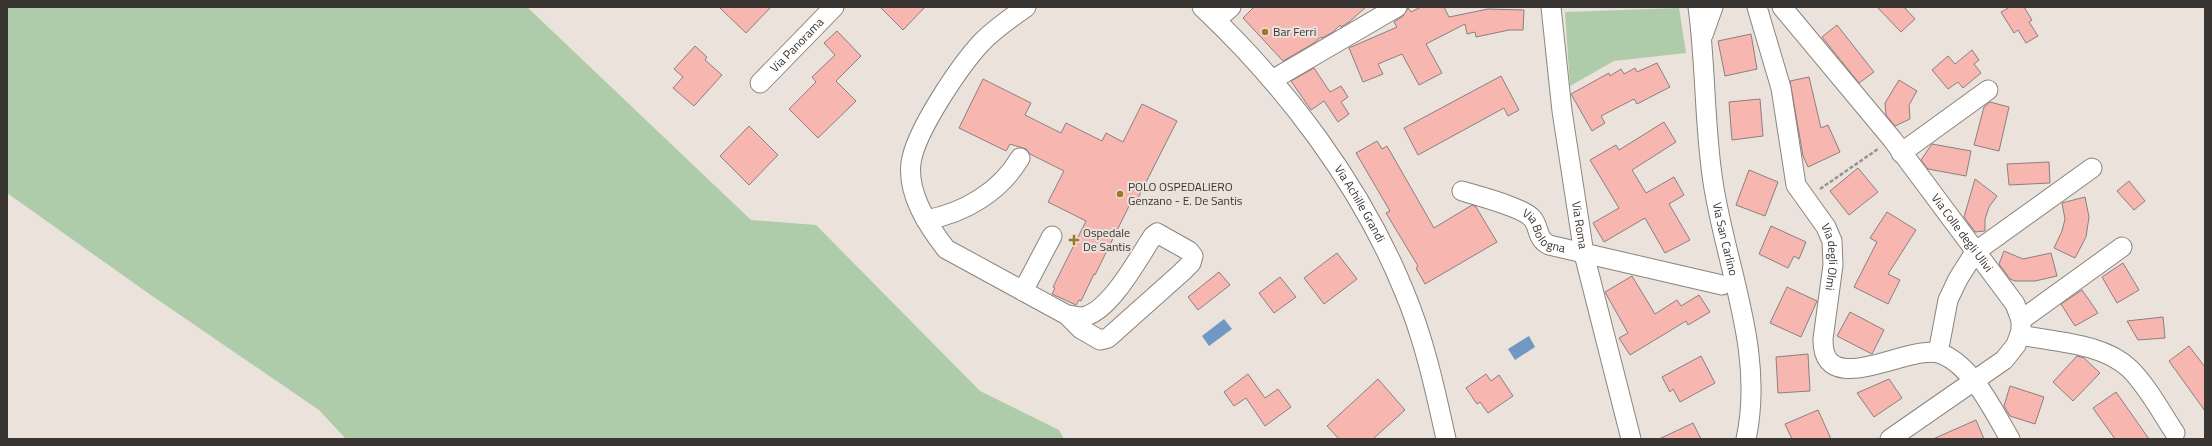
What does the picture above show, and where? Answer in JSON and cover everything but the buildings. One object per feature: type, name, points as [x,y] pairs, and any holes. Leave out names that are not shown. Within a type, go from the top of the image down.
[{"type":"street","name":"Via Panorama","points":[[760,83],[834,7]]},
{"type":"street","points":[[1026,7],[982,42],[966,62],[928,120],[914,150],[911,164],[911,180],[919,206],[932,232],[946,249],[1067,315],[1081,328],[1100,340],[1108,338],[1182,272],[1191,263],[1193,256],[1189,251],[1157,233],[1153,236],[1114,293],[1102,306],[1085,316],[1067,315]]},
{"type":"street","name":"Via Achille Grandi","points":[[1202,7],[1272,80],[1335,165],[1375,229],[1410,307],[1428,362],[1446,439]]},
{"type":"street","points":[[1216,20],[1231,7]]},
{"type":"street","points":[[1272,80],[1397,7]]},
{"type":"street","name":"Via Roma","points":[[1551,7],[1562,111],[1584,254],[1632,439]]},
{"type":"street","name":"Via San Carlino","points":[[1698,7],[1702,38],[1708,146],[1713,182],[1724,239],[1742,308],[1751,372],[1752,406],[1747,439]]},
{"type":"street","name":"Via San Carlino","points":[[1702,38],[1713,7]]},
{"type":"street","name":"Via degli Olmi","points":[[1757,7],[1781,88],[1794,179],[1805,200],[1826,227],[1832,241],[1833,265],[1823,339],[1824,350],[1830,360],[1842,368],[1853,370],[1880,364],[1910,354],[1938,352]]},
{"type":"street","name":"Via Colle degli Ulivi","points":[[1782,7],[1896,146],[2015,304],[2020,328]]},
{"type":"street","points":[[1896,146],[1988,90]]},
{"type":"street","points":[[926,220],[940,217],[965,208],[988,194],[1011,174],[1020,158]]},
{"type":"street","points":[[2010,439],[1974,381],[1950,358],[1938,352],[1948,300],[1958,279],[1975,252],[2092,168]]},
{"type":"street","name":"Via Bologna","points":[[1462,191],[1520,211],[1531,217],[1536,226],[1538,236],[1546,244],[1722,286]]},
{"type":"street","points":[[1023,291],[1052,236]]},
{"type":"street","points":[[1890,439],[2004,360],[2016,345],[2020,328],[2122,247]]},
{"type":"street","points":[[2020,328],[2092,349],[2117,359],[2132,370],[2175,432]]},
{"type":"path","points":[[1805,200],[1896,146]]},
{"type":"green space","points":[[7,7],[527,7],[751,220],[816,225],[980,391],[1059,430],[1064,439],[346,439],[319,410],[148,293],[7,193]]},
{"type":"green space","points":[[1679,8],[1686,53],[1614,61],[1570,86],[1565,12]]},
{"type":"water","points":[[1224,319],[1232,329],[1209,346],[1202,336]]},
{"type":"water","points":[[1529,336],[1535,347],[1515,360],[1508,349]]},
{"type":"place","name":"Bar Ferri","points":[[1265,32]]},
{"type":"place","name":"POLO OSPEDALIERO Genzano - E. De Santis","points":[[1120,194]]},
{"type":"place","name":"Ospedale De Santis","points":[[1074,240]]}]
